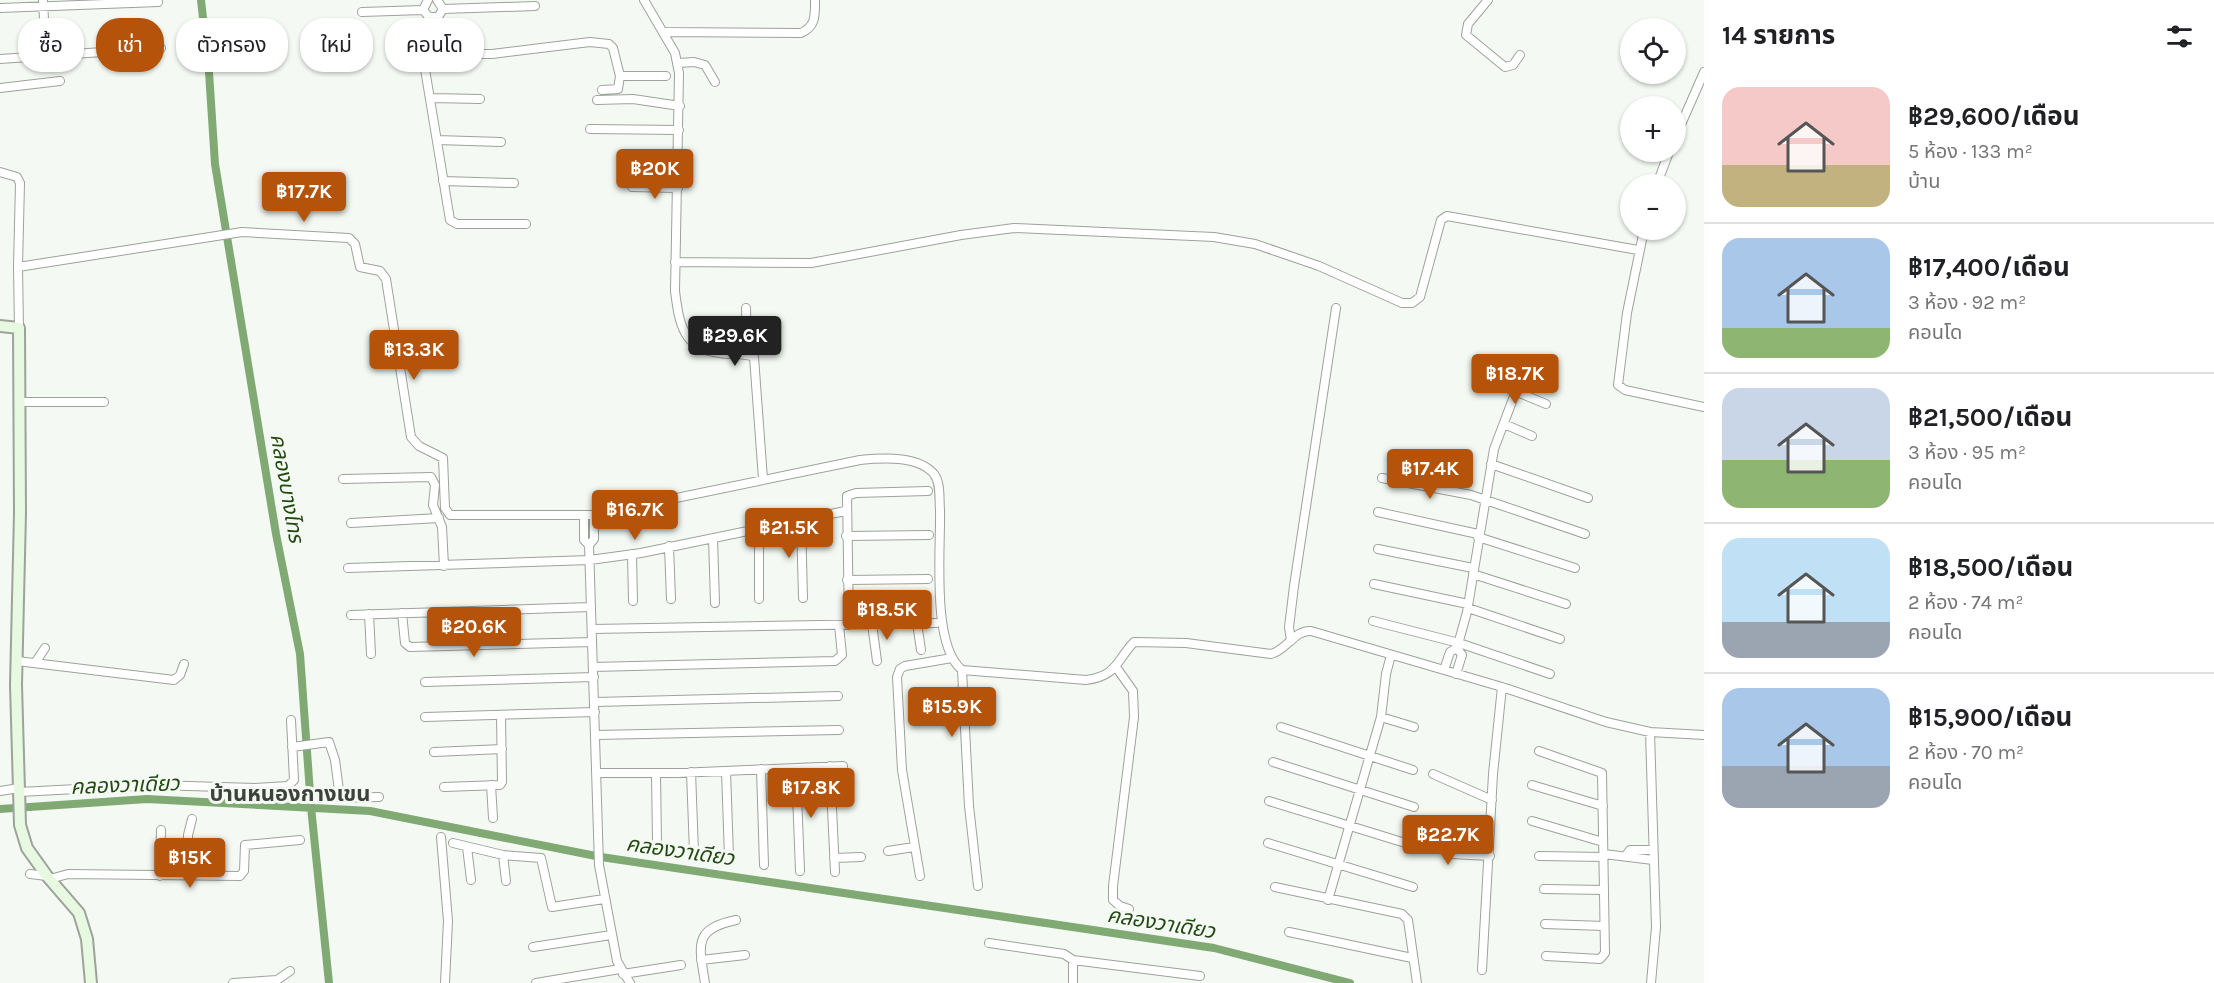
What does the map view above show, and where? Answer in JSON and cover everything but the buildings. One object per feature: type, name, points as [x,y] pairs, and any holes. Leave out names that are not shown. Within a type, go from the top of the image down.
[{"type":"street","points":[[423,10],[428,0]]},
{"type":"street","points":[[438,0],[443,9]]},
{"type":"street","points":[[644,0],[665,32],[678,63],[680,130],[675,291],[679,324],[686,337],[708,351],[747,354],[754,357],[763,479]]},
{"type":"street","points":[[665,32],[801,33],[811,28],[814,22],[815,0]]},
{"type":"street","points":[[1488,0],[1468,24],[1466,35],[1505,67],[1513,65],[1520,55]]},
{"type":"street","points":[[42,2],[43,18]]},
{"type":"street","points":[[0,8],[42,2],[158,2]]},
{"type":"street","points":[[443,9],[535,6]]},
{"type":"street","points":[[423,10],[429,17],[438,17],[443,9]]},
{"type":"street","points":[[362,12],[423,10]]},
{"type":"street","points":[[484,54],[590,42],[609,44],[613,48],[620,76],[618,89],[602,90]]},
{"type":"street","points":[[0,59],[18,58]]},
{"type":"street","points":[[678,63],[694,62],[705,65],[715,82]]},
{"type":"street","points":[[426,72],[443,181],[452,222],[526,224]]},
{"type":"street","points":[[1686,113],[1704,72]]},
{"type":"street","points":[[620,76],[666,76]]},
{"type":"street","points":[[0,88],[60,81]]},
{"type":"street","points":[[431,98],[480,99]]},
{"type":"street","points":[[597,100],[633,99],[680,106]]},
{"type":"street","points":[[590,129],[680,130]]},
{"type":"street","points":[[437,140],[501,142]]},
{"type":"street","points":[[0,172],[17,177],[20,183],[17,661],[22,837],[48,878],[75,906],[83,922],[90,983]]},
{"type":"street","points":[[443,181],[514,183]]},
{"type":"street","points":[[632,187],[678,188]]},
{"type":"street","points":[[675,262],[811,263],[961,235],[1014,228],[1214,237],[1234,239],[1265,248],[1318,266],[1402,303],[1412,303],[1420,297],[1441,220],[1447,216],[1638,250]]},
{"type":"street","points":[[18,267],[240,233],[349,238],[354,244],[357,264],[364,269],[380,272],[386,279],[411,437],[419,446],[443,458],[447,512],[486,517],[584,516],[763,479],[880,458],[901,460],[927,468],[933,473],[939,485],[940,603],[952,658],[962,670],[969,806],[978,886]]},
{"type":"street","points":[[1641,240],[1618,385],[1625,390],[1704,407]]},
{"type":"street","points":[[746,308],[747,354]]},
{"type":"street","points":[[1291,641],[1289,627],[1294,586],[1336,308]]},
{"type":"street","points":[[0,326],[19,328]]},
{"type":"street","points":[[1493,382],[1546,404]]},
{"type":"street","points":[[1456,674],[1462,655],[1458,645],[1468,606],[1491,464],[1516,391]]},
{"type":"street","points":[[19,402],[104,402]]},
{"type":"street","points":[[1504,423],[1532,436]]},
{"type":"street","points":[[1491,464],[1587,498]]},
{"type":"street","points":[[343,479],[431,477],[435,485],[433,505],[442,527],[444,566]]},
{"type":"street","points":[[1382,477],[1485,500],[1586,534]]},
{"type":"street","points":[[849,625],[845,502],[850,494],[928,491]]},
{"type":"street","points":[[348,568],[590,560],[632,554],[845,510]]},
{"type":"street","points":[[1378,512],[1478,535],[1575,568]]},
{"type":"street","points":[[594,515],[594,539],[590,545],[590,560],[599,865],[611,935],[621,971],[630,983]]},
{"type":"street","points":[[584,516],[584,540],[590,545]]},
{"type":"street","points":[[351,523],[439,518]]},
{"type":"street","points":[[801,520],[803,598]]},
{"type":"street","points":[[759,529],[759,599]]},
{"type":"street","points":[[846,537],[929,535]]},
{"type":"street","points":[[713,538],[715,603]]},
{"type":"street","points":[[669,546],[671,599]]},
{"type":"street","points":[[1378,549],[1473,571],[1566,604]]},
{"type":"street","points":[[632,554],[633,601]]},
{"type":"street","points":[[847,580],[928,579]]},
{"type":"street","points":[[1374,584],[1468,606],[1560,639]]},
{"type":"street","points":[[351,615],[591,607]]},
{"type":"street","points":[[402,613],[405,643],[410,647],[592,642]]},
{"type":"street","points":[[369,614],[371,654]]},
{"type":"street","points":[[1373,621],[1550,674]]},
{"type":"street","points":[[917,623],[921,650]]},
{"type":"street","points":[[592,629],[936,623]]},
{"type":"street","points":[[872,624],[877,661]]},
{"type":"street","points":[[593,667],[835,660],[842,655],[840,625]]},
{"type":"street","points":[[962,670],[1086,680],[1101,678],[1116,667],[1134,642],[1144,640],[1270,654],[1280,652],[1298,634],[1311,631],[1502,687],[1606,722],[1650,732],[1704,735]]},
{"type":"street","points":[[1444,670],[1449,652],[1458,645]]},
{"type":"street","points":[[35,663],[45,648]]},
{"type":"street","points":[[1328,900],[1381,717],[1386,674],[1391,655]]},
{"type":"street","points":[[920,876],[902,770],[897,677],[900,669],[905,666],[952,658]]},
{"type":"street","points":[[17,661],[174,680],[180,675],[184,664]]},
{"type":"street","points":[[1116,667],[1133,692],[1134,717],[1113,886],[1113,900],[1129,909]]},
{"type":"street","points":[[425,682],[594,677]]},
{"type":"street","points":[[1482,970],[1492,800],[1502,687]]},
{"type":"street","points":[[595,702],[838,696]]},
{"type":"street","points":[[425,717],[595,712]]},
{"type":"street","points":[[444,787],[491,785],[502,782],[501,715]]},
{"type":"street","points":[[1381,717],[1414,727]]},
{"type":"street","points":[[0,791],[19,793],[167,784],[255,788],[288,786],[294,780],[296,746],[291,720]]},
{"type":"street","points":[[1281,727],[1370,754],[1413,770]]},
{"type":"street","points":[[596,735],[839,730]]},
{"type":"street","points":[[1650,732],[1656,927],[1651,983]]},
{"type":"street","points":[[296,746],[326,741],[331,745],[340,798],[379,797]]},
{"type":"street","points":[[434,752],[502,749]]},
{"type":"street","points":[[1539,751],[1602,773],[1605,953],[1600,959],[1546,956]]},
{"type":"street","points":[[1273,762],[1414,807]]},
{"type":"street","points":[[830,766],[835,872]]},
{"type":"street","points":[[597,773],[843,766]]},
{"type":"street","points":[[796,768],[800,871]]},
{"type":"street","points":[[761,769],[764,865]]},
{"type":"street","points":[[726,771],[729,857]]},
{"type":"street","points":[[691,772],[694,852]]},
{"type":"street","points":[[656,773],[657,841]]},
{"type":"street","points":[[1433,774],[1492,800]]},
{"type":"street","points":[[491,785],[493,818]]},
{"type":"street","points":[[1532,785],[1603,806]]},
{"type":"street","points":[[1269,801],[1415,846]]},
{"type":"street","points":[[188,876],[188,834],[192,819]]},
{"type":"street","points":[[1533,821],[1603,842]]},
{"type":"street","points":[[1425,828],[1448,829],[1452,854],[1490,856]]},
{"type":"street","points":[[160,876],[161,830]]},
{"type":"street","points":[[441,837],[448,921],[445,983]]},
{"type":"street","points":[[30,874],[48,878],[68,874],[240,876],[244,871],[245,845],[300,840]]},
{"type":"street","points":[[453,843],[503,855],[543,860],[552,907],[604,899]]},
{"type":"street","points":[[1268,843],[1413,887]]},
{"type":"street","points":[[467,846],[471,880]]},
{"type":"street","points":[[888,851],[914,846]]},
{"type":"street","points":[[1626,854],[1630,850],[1653,850]]},
{"type":"street","points":[[1539,856],[1626,854],[1632,858],[1653,860]]},
{"type":"street","points":[[503,855],[506,881]]},
{"type":"street","points":[[834,858],[861,857]]},
{"type":"street","points":[[1275,887],[1401,914],[1408,920],[1417,982]]},
{"type":"street","points":[[1544,889],[1604,890]]},
{"type":"street","points":[[705,983],[699,948],[705,932],[717,924],[736,920]]},
{"type":"street","points":[[1545,924],[1604,926]]},
{"type":"street","points":[[1289,932],[1412,958]]},
{"type":"street","points":[[533,947],[611,935]]},
{"type":"street","points":[[989,943],[1064,954],[1073,960],[1200,976]]},
{"type":"street","points":[[701,960],[745,955]]},
{"type":"street","points":[[1073,960],[1073,983]]},
{"type":"street","points":[[536,983],[681,965]]},
{"type":"street","points":[[233,983],[276,981],[290,971]]},
{"type":"waterway","name":"คลองบางไทร","points":[[201,0],[209,72],[215,164],[276,534],[300,654],[311,807],[329,983]]},
{"type":"waterway","name":"คลองวาเดียว","points":[[0,809],[147,799],[370,811],[601,857],[1214,948],[1350,983]]},
{"type":"district","name":"บ้านหนองกางเขน","points":[[290,793]]}]
